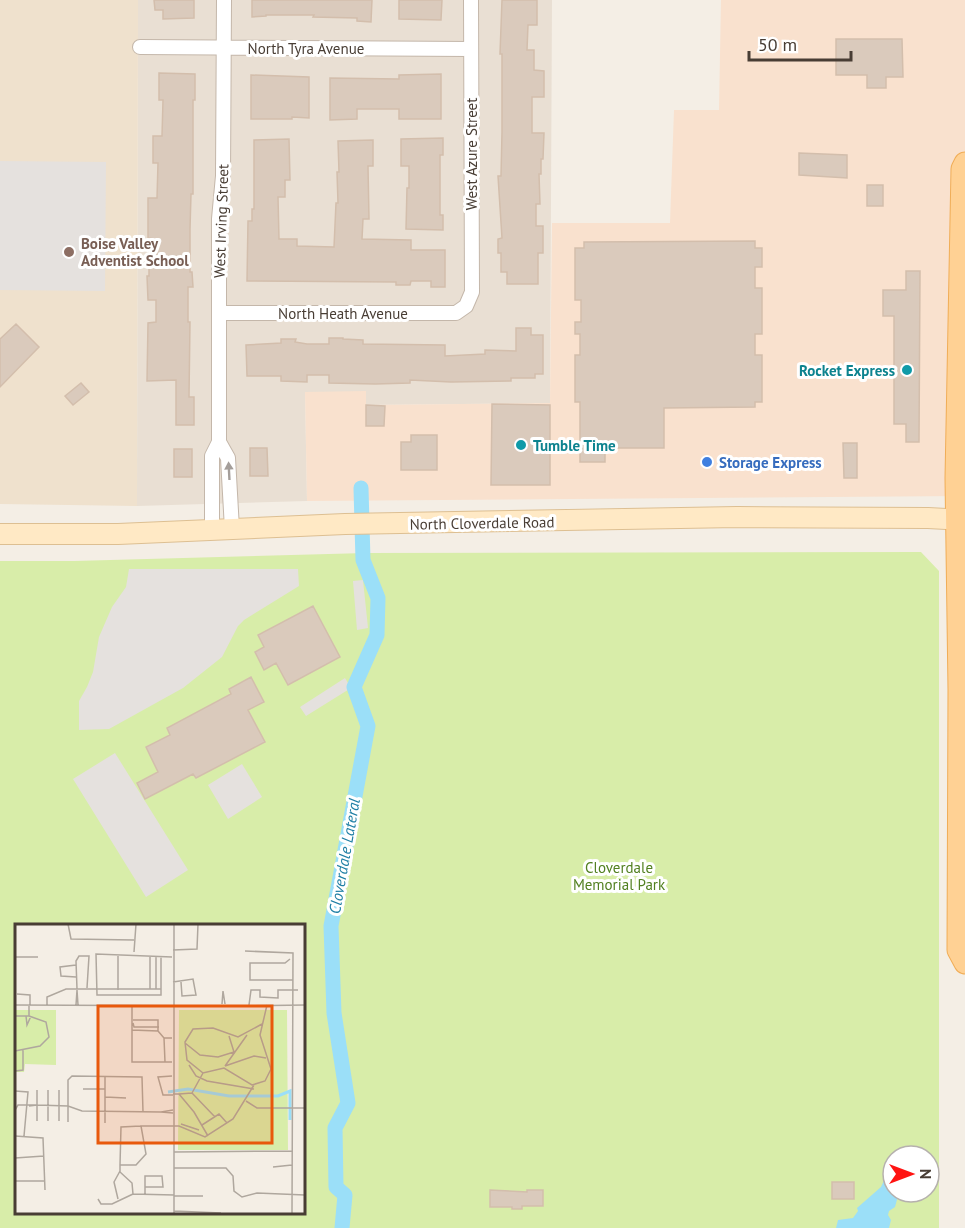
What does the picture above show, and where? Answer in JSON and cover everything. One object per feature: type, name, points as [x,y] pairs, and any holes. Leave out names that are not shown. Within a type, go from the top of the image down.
[{"type":"main road","points":[[965,163],[962,169],[958,950],[965,963]]},
{"type":"main road","name":"North Cloverdale Road","points":[[0,534],[118,534],[345,524],[737,517],[961,520]]},
{"type":"street","name":"West Irving Street","points":[[212,530],[212,456],[219,442],[219,219],[223,176],[224,0]]},
{"type":"street","name":"West Azure Street","points":[[466,306],[472,292],[471,0]]},
{"type":"street","name":"North Tyra Avenue","points":[[140,47],[471,50]]},
{"type":"street","name":"North Heath Avenue","points":[[219,313],[456,313],[466,306]]},
{"type":"street","name":"West Irving Street","points":[[219,442],[228,458],[232,529]]},
{"type":"shaded area","name":"Boise Valley Adventist School","points":[[0,0],[138,0],[137,506],[0,504]]},
{"type":"shaded area","points":[[138,0],[552,0],[550,403],[366,405],[366,392],[305,392],[307,501],[137,506]]},
{"type":"shaded area","points":[[721,0],[965,0],[965,496],[307,501],[305,392],[366,391],[366,405],[550,403],[552,223],[670,223],[674,110],[719,110]]},
{"type":"shaded area","points":[[0,161],[106,162],[105,291],[0,290]]},
{"type":"shaded area","points":[[129,569],[298,569],[299,586],[244,620],[238,626],[222,657],[183,688],[109,729],[79,730],[79,701],[93,672],[99,637],[112,607],[126,587]]},
{"type":"shaded area","points":[[363,580],[368,628],[357,630],[353,581]]},
{"type":"shaded area","points":[[345,678],[351,688],[306,716],[300,707]]},
{"type":"shaded area","points":[[115,753],[188,870],[146,897],[73,779]]},
{"type":"shaded area","points":[[242,764],[262,797],[228,819],[208,785]]},
{"type":"green space","name":"Cloverdale Memorial Park","points":[[921,552],[939,571],[939,1144],[881,1144],[881,1204],[939,1204],[939,1228],[0,1228],[0,561],[366,553]]},
{"type":"water","points":[[881,1187],[881,1204],[896,1204],[889,1211],[888,1215],[891,1220],[889,1228],[836,1228],[838,1220],[853,1218],[858,1211],[857,1208]]},
{"type":"building","points":[[154,0],[194,0],[194,18],[163,19],[163,10],[155,10]]},
{"type":"building","points":[[252,0],[372,0],[371,22],[357,21],[357,18],[313,17],[314,15],[252,17]]},
{"type":"building","points":[[399,0],[442,0],[441,20],[399,19]]},
{"type":"building","points":[[502,0],[537,0],[537,25],[528,25],[527,50],[534,50],[534,70],[544,71],[544,97],[532,97],[532,133],[544,133],[543,159],[541,159],[541,174],[539,174],[540,204],[536,204],[536,226],[543,226],[543,253],[538,253],[538,284],[507,284],[507,272],[501,272],[501,253],[498,253],[498,239],[502,238],[498,176],[501,176],[502,132],[502,54],[500,54]]},
{"type":"building","points":[[836,39],[902,39],[903,77],[886,77],[886,88],[867,88],[867,75],[836,75]]},
{"type":"building","points":[[159,73],[195,74],[193,194],[191,194],[190,229],[190,272],[192,272],[193,287],[188,287],[189,397],[194,397],[194,425],[176,425],[176,380],[147,381],[148,323],[156,322],[156,300],[148,300],[147,276],[149,276],[149,261],[154,261],[154,239],[148,238],[148,198],[157,198],[158,163],[153,163],[153,136],[162,136],[163,100],[159,100]]},
{"type":"building","points":[[441,74],[441,119],[399,119],[399,109],[357,109],[357,119],[330,120],[330,78],[399,79],[399,75]]},
{"type":"building","points":[[251,75],[309,77],[309,118],[251,119]]},
{"type":"building","points":[[443,138],[443,155],[440,155],[440,215],[443,215],[443,230],[406,229],[409,166],[401,166],[401,139]]},
{"type":"building","points":[[289,139],[290,180],[285,180],[285,197],[278,197],[279,239],[297,239],[297,246],[334,247],[336,203],[338,203],[338,141],[373,140],[373,166],[368,166],[369,219],[363,219],[362,239],[411,240],[411,250],[445,250],[445,287],[431,287],[431,281],[411,281],[410,285],[396,285],[396,282],[247,281],[248,221],[252,221],[252,209],[254,209],[254,140]]},
{"type":"building","points":[[799,153],[847,155],[847,178],[799,175]]},
{"type":"building","points":[[867,185],[883,185],[883,206],[867,206]]},
{"type":"building","points":[[755,241],[755,248],[762,248],[762,267],[755,267],[755,288],[762,288],[762,334],[755,334],[755,355],[762,355],[762,402],[755,402],[755,407],[664,408],[664,448],[605,448],[605,462],[580,462],[580,402],[575,402],[575,355],[580,355],[580,334],[575,334],[575,322],[581,322],[581,300],[575,300],[575,248],[584,248],[584,242]]},
{"type":"building","name":"Rocket Express","points":[[906,271],[920,271],[919,442],[906,442],[906,424],[894,424],[894,316],[883,316],[883,290],[906,290]]},
{"type":"building","points":[[16,324],[39,347],[0,387],[0,339]]},
{"type":"building","points":[[516,328],[531,328],[531,335],[543,335],[543,374],[535,374],[535,378],[511,378],[511,381],[451,382],[410,380],[410,383],[375,384],[329,383],[329,375],[307,375],[307,382],[281,381],[281,376],[247,376],[246,345],[281,343],[281,339],[296,339],[295,342],[307,344],[329,344],[329,338],[343,338],[363,340],[363,344],[445,345],[445,356],[485,354],[485,350],[516,351]]},
{"type":"building","points":[[81,383],[89,392],[73,405],[65,396]]},
{"type":"building","name":"Tumble Time","points":[[492,404],[550,405],[550,485],[491,485]]},
{"type":"building","points":[[366,405],[385,406],[384,426],[366,426]]},
{"type":"building","points":[[411,435],[437,435],[437,470],[401,470],[401,442],[411,442]]},
{"type":"building","points":[[843,443],[857,443],[857,478],[844,478]]},
{"type":"building","points":[[250,448],[267,448],[268,476],[250,476]]},
{"type":"building","points":[[174,449],[192,449],[192,477],[174,477]]},
{"type":"building","points":[[313,606],[340,657],[288,685],[276,663],[264,670],[255,652],[264,647],[258,635]]},
{"type":"building","points":[[251,677],[264,702],[248,710],[265,742],[196,778],[193,774],[145,799],[137,783],[158,772],[146,747],[170,735],[167,728],[231,694],[229,689]]},
{"type":"building","points":[[832,1182],[854,1182],[854,1199],[832,1199]]},
{"type":"building","points":[[490,1190],[527,1192],[527,1190],[543,1190],[543,1206],[522,1206],[522,1209],[490,1207]]},
{"type":"waterway","name":"Cloverdale Lateral","points":[[342,1228],[345,1195],[336,1187],[335,1128],[348,1103],[334,1013],[331,926],[368,726],[354,687],[377,635],[378,598],[363,560],[361,488]]},
{"type":"place","name":"Boise Valley Adventist School","points":[[69,252]]},
{"type":"place","name":"Rocket Express","points":[[907,370]]},
{"type":"place","name":"Tumble Time","points":[[521,445]]},
{"type":"place","name":"Storage Express","points":[[707,462]]}]
